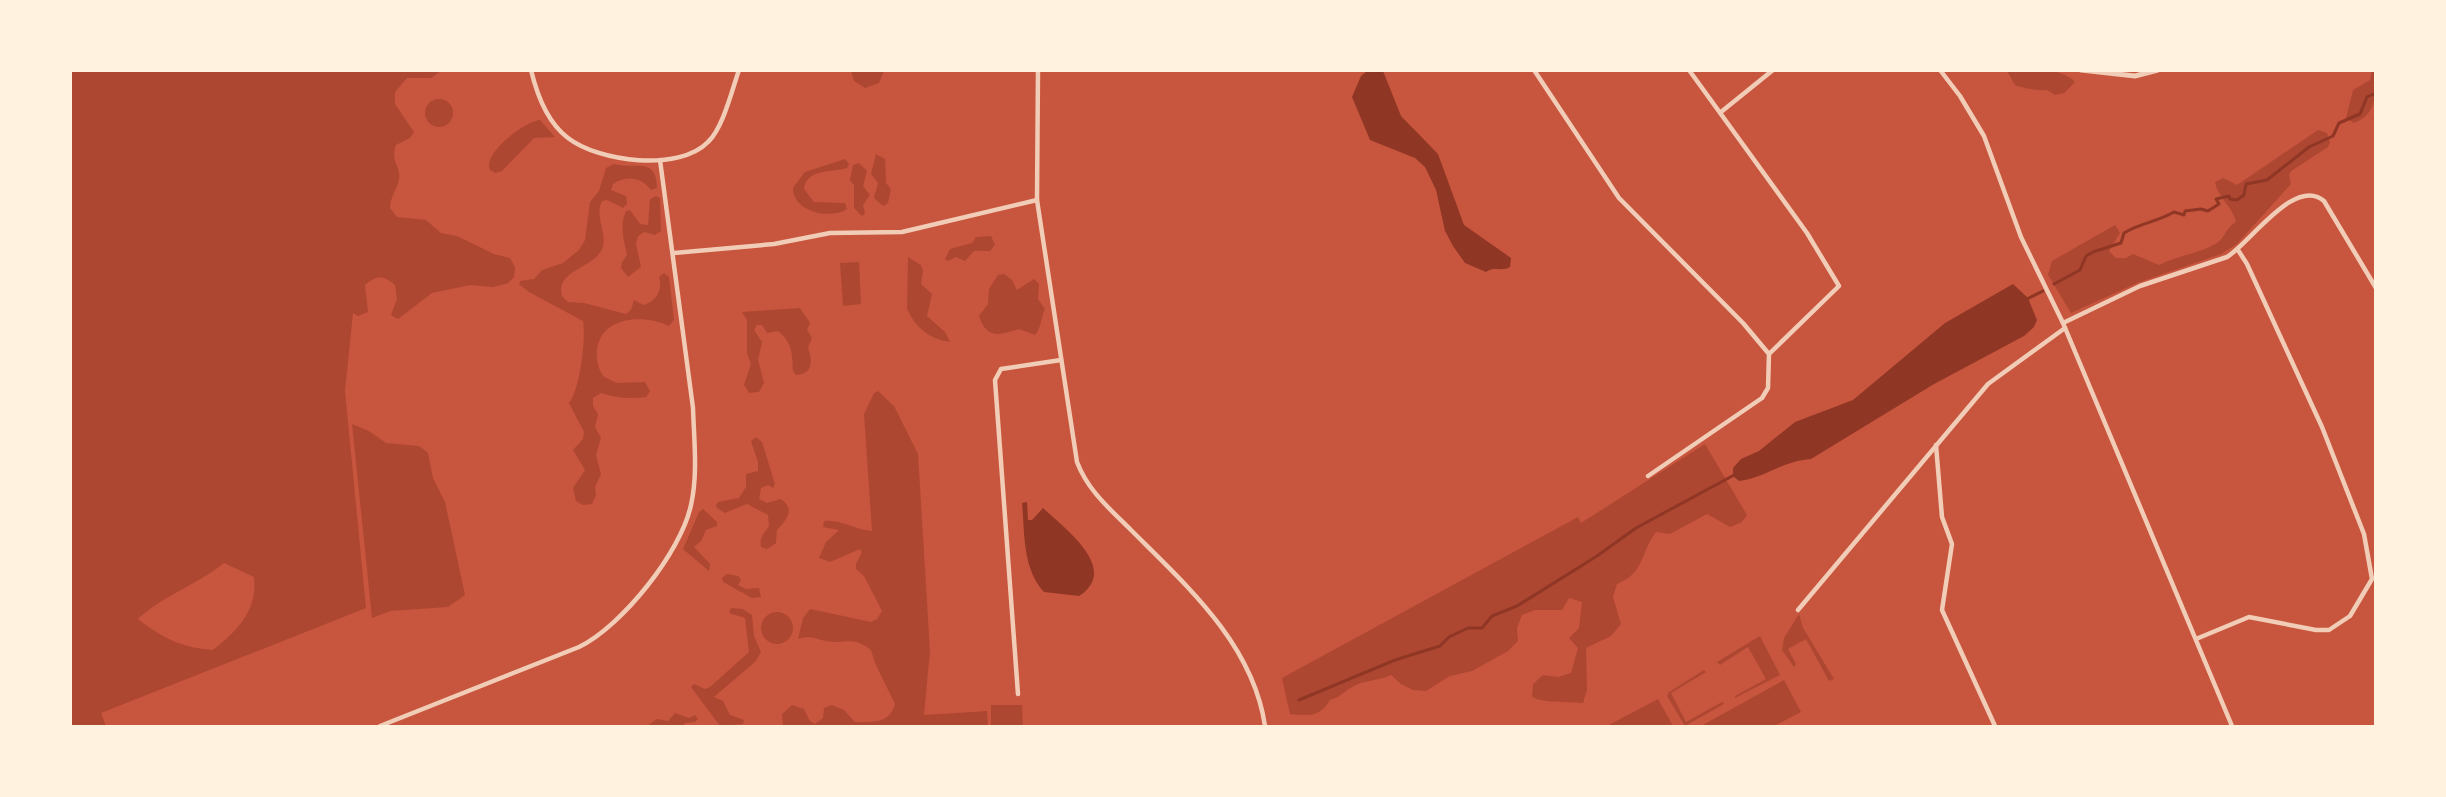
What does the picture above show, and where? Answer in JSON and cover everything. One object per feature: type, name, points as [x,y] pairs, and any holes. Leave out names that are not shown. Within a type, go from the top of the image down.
[{"type":"street","points":[[531,70],[547,111],[568,138],[603,155],[633,160],[660,160],[694,152],[708,142],[717,128],[739,70]]},
{"type":"street","points":[[1038,70],[1037,200],[1077,462],[1087,484],[1224,631],[1255,683],[1265,726]]},
{"type":"street","points":[[1534,70],[1618,198],[1743,323],[1769,354],[1768,388],[1762,398],[1648,476]]},
{"type":"street","points":[[1689,70],[1807,233],[1839,286],[1769,354]]},
{"type":"street","points":[[1721,112],[1773,70]]},
{"type":"street","points":[[1940,70],[1960,96],[1984,136],[2024,245],[2064,325],[2232,726]]},
{"type":"street","points":[[2081,70],[2135,76],[2158,70]]},
{"type":"street","points":[[380,726],[579,647],[600,635],[624,614],[676,543],[685,525],[692,503],[695,446],[674,253],[660,160]]},
{"type":"street","points":[[1798,610],[1988,384],[2064,325],[2140,286],[2227,257],[2238,250],[2281,208],[2302,195],[2310,194],[2324,201],[2376,288]]},
{"type":"street","points":[[674,253],[774,244],[830,233],[902,232],[1037,200]]},
{"type":"street","points":[[2196,639],[2249,617],[2316,630],[2329,630],[2350,616],[2368,591],[2372,579],[2364,534],[2322,427],[2247,264],[2238,250]]},
{"type":"street","points":[[1018,694],[995,380],[1001,369],[1061,360]]},
{"type":"street","points":[[1936,445],[1942,518],[1952,544],[1941,600],[1942,610],[1995,726]]},
{"type":"shaded area","points":[[70,71],[441,71],[431,78],[407,78],[395,92],[395,104],[414,132],[410,138],[396,145],[394,151],[399,179],[390,208],[397,217],[426,220],[441,233],[457,236],[494,254],[510,258],[515,267],[514,277],[508,283],[493,287],[470,285],[432,293],[398,319],[391,315],[397,299],[395,285],[387,279],[380,278],[373,279],[365,285],[368,312],[358,316],[353,313],[345,391],[366,608],[101,713],[106,726],[71,726]],"holes":[[[224,563],[254,577],[253,600],[244,619],[213,650],[173,641],[138,619]]]},
{"type":"shaded area","points":[[851,71],[884,71],[879,83],[865,88],[854,81]]},
{"type":"shaded area","points":[[1367,71],[1383,71],[1401,116],[1438,154],[1464,225],[1511,258],[1510,267],[1486,272],[1465,263],[1445,231],[1436,190],[1425,167],[1415,158],[1370,140],[1352,97],[1361,76]]},
{"type":"shaded area","points":[[2007,71],[2052,71],[2061,73],[2075,82],[2064,93],[2055,95],[2047,90],[2015,85]]},
{"type":"shaded area","points":[[2372,71],[2375,71],[2374,102],[2368,114],[2354,123],[2346,118],[2353,90],[2370,80]]},
{"type":"shaded area","points":[[439,99],[449,103],[453,113],[449,123],[439,127],[429,123],[425,113],[429,103]]},
{"type":"shaded area","points":[[540,120],[555,137],[534,138],[502,171],[495,173],[490,170],[489,163],[492,155],[507,139],[525,126]]},
{"type":"shaded area","points":[[2318,130],[2327,133],[2330,143],[2328,147],[2291,171],[2289,175],[2291,184],[2237,244],[2221,254],[2137,283],[2071,313],[2048,275],[2052,261],[2115,225],[2120,233],[2109,251],[2116,258],[2126,258],[2133,254],[2159,265],[2210,247],[2220,241],[2236,222],[2215,182],[2223,178],[2237,185]]},
{"type":"shaded area","points":[[876,154],[885,159],[886,183],[891,189],[888,203],[883,206],[874,198],[878,183],[871,174]]},
{"type":"shaded area","points":[[845,159],[849,164],[847,168],[815,174],[806,182],[804,189],[814,202],[845,203],[847,209],[822,214],[799,203],[793,188],[805,172]]},
{"type":"shaded area","points":[[859,163],[867,171],[863,186],[870,195],[863,205],[865,214],[862,216],[854,208],[854,185],[850,180],[853,165]]},
{"type":"shaded area","points":[[614,164],[649,168],[656,178],[657,188],[651,190],[643,182],[634,179],[623,179],[613,184],[611,190],[626,196],[627,204],[623,208],[607,200],[602,201],[600,215],[604,242],[602,248],[594,259],[568,276],[561,288],[562,296],[568,302],[584,303],[626,314],[631,310],[634,300],[643,305],[655,298],[660,286],[659,277],[664,273],[669,277],[674,320],[669,326],[648,320],[625,321],[606,330],[600,339],[597,357],[604,377],[617,383],[645,382],[650,391],[646,397],[623,398],[601,393],[593,398],[593,406],[598,414],[595,427],[601,438],[596,455],[601,474],[595,487],[596,495],[592,504],[583,505],[576,501],[573,488],[585,470],[573,450],[583,439],[584,432],[569,403],[576,387],[581,364],[584,339],[583,321],[529,292],[519,284],[520,281],[534,279],[542,270],[563,263],[579,250],[585,240],[590,202],[599,191],[606,168]]},
{"type":"shaded area","points":[[656,196],[660,198],[661,231],[655,235],[644,232],[638,236],[636,244],[641,267],[628,277],[621,268],[627,255],[623,233],[626,211],[630,210],[640,224],[648,225],[650,199]]},
{"type":"shaded area","points":[[991,236],[995,245],[990,251],[974,251],[965,261],[956,257],[948,261],[945,259],[950,249],[972,243],[976,237]]},
{"type":"shaded area","points":[[908,257],[921,265],[923,271],[921,284],[932,294],[927,316],[945,332],[950,342],[924,332],[907,309]]},
{"type":"shaded area","points":[[859,262],[861,304],[843,306],[840,263]]},
{"type":"shaded area","points":[[1004,274],[1012,280],[1017,290],[1034,279],[1039,284],[1038,299],[1045,309],[1039,330],[1035,335],[1019,329],[995,334],[982,324],[979,316],[988,304],[989,289],[998,275]]},
{"type":"shaded area","points":[[2013,284],[2028,298],[2037,320],[2034,327],[2024,336],[1934,384],[1811,459],[1791,463],[1749,479],[1739,481],[1733,476],[1733,468],[1741,459],[1759,451],[1795,422],[1853,400],[1945,323]]},
{"type":"shaded area","points":[[800,308],[810,323],[807,330],[812,338],[808,347],[811,361],[809,369],[796,375],[793,371],[791,349],[787,340],[778,331],[767,333],[762,325],[757,325],[754,330],[762,342],[758,360],[764,383],[759,392],[749,393],[744,385],[751,364],[747,353],[747,320],[742,312]]},
{"type":"shaded area","points":[[878,391],[894,406],[918,454],[930,651],[924,715],[987,711],[988,726],[783,726],[782,714],[792,705],[804,709],[810,721],[815,724],[823,718],[824,708],[832,705],[844,710],[855,722],[868,722],[885,718],[893,711],[895,704],[871,650],[864,645],[809,637],[798,639],[803,618],[810,609],[871,622],[877,619],[882,611],[864,576],[856,569],[862,552],[860,549],[830,562],[819,558],[826,542],[839,530],[823,527],[824,521],[872,531],[864,414],[874,393]]},
{"type":"shaded area","points":[[352,424],[369,431],[386,443],[419,446],[428,453],[433,478],[445,502],[465,595],[448,607],[390,611],[372,618]]},
{"type":"shaded area","points":[[756,437],[762,442],[775,484],[773,488],[768,485],[761,488],[759,499],[767,503],[781,499],[786,503],[789,511],[777,530],[776,543],[767,549],[761,547],[761,541],[769,526],[768,515],[747,504],[725,513],[716,505],[718,502],[739,498],[746,487],[746,474],[758,471],[758,462],[751,441]]},
{"type":"shaded area","points":[[1705,444],[1747,515],[1742,522],[1730,527],[1707,514],[1670,534],[1656,532],[1633,574],[1617,584],[1613,597],[1621,624],[1611,636],[1586,648],[1587,690],[1583,703],[1550,701],[1532,697],[1533,684],[1543,675],[1558,677],[1571,673],[1578,648],[1569,638],[1579,628],[1582,602],[1569,598],[1562,610],[1535,610],[1522,615],[1517,628],[1518,641],[1508,651],[1472,671],[1450,676],[1426,691],[1413,690],[1401,684],[1391,675],[1352,687],[1330,700],[1322,710],[1313,714],[1290,714],[1282,678],[1578,517],[1581,523]]},
{"type":"shaded area","points":[[1027,502],[1028,520],[1032,520],[1043,508],[1085,549],[1092,562],[1094,574],[1090,585],[1079,596],[1044,592],[1037,583],[1026,550],[1022,503]]},
{"type":"shaded area","points":[[703,509],[717,522],[717,526],[706,530],[701,541],[694,547],[710,564],[709,571],[683,549],[699,512]]},
{"type":"shaded area","points":[[727,574],[738,576],[741,580],[738,585],[746,589],[759,588],[761,597],[752,598],[723,582],[722,578]]},
{"type":"shaded area","points":[[731,608],[743,609],[752,615],[754,636],[761,652],[755,662],[714,697],[723,701],[730,715],[744,720],[743,724],[720,726],[691,687],[694,684],[705,689],[710,687],[749,652],[745,618],[729,613]]},
{"type":"shaded area","points":[[777,612],[788,617],[793,628],[788,639],[777,644],[766,639],[761,628],[766,617]]},
{"type":"shaded area","points":[[1799,614],[1803,628],[1834,679],[1829,681],[1806,639],[1788,649],[1796,664],[1794,667],[1782,650],[1784,638]]},
{"type":"shaded area","points":[[1760,636],[1780,675],[1735,698],[1766,679],[1748,647],[1720,665],[1717,662]]},
{"type":"shaded area","points":[[1704,670],[1706,672],[1671,693],[1686,722],[1722,702],[1724,704],[1685,726],[1667,696],[1669,692]]},
{"type":"shaded area","points":[[1784,680],[1801,712],[1774,726],[1701,726]]},
{"type":"shaded area","points":[[1658,699],[1673,726],[1607,726]]},
{"type":"shaded area","points":[[991,705],[1022,705],[1023,726],[991,726]]},
{"type":"shaded area","points":[[675,713],[689,718],[695,715],[698,719],[695,722],[685,723],[683,726],[647,726],[657,719],[668,721]]},
{"type":"waterway","points":[[2054,284],[2080,270],[2086,256],[2121,243],[2124,233],[2130,230],[2174,212],[2184,215],[2185,211],[2201,209],[2208,211],[2219,204],[2216,199],[2229,196],[2230,199],[2237,200],[2244,195],[2246,184],[2267,180],[2309,147],[2333,136],[2339,123],[2360,114],[2367,97],[2376,93]]},
{"type":"waterway","points":[[2027,299],[2043,291]]},
{"type":"waterway","points":[[1299,700],[1395,660],[1440,646],[1449,637],[1468,628],[1482,628],[1492,616],[1517,606],[1597,556],[1636,528],[1736,474]]}]
